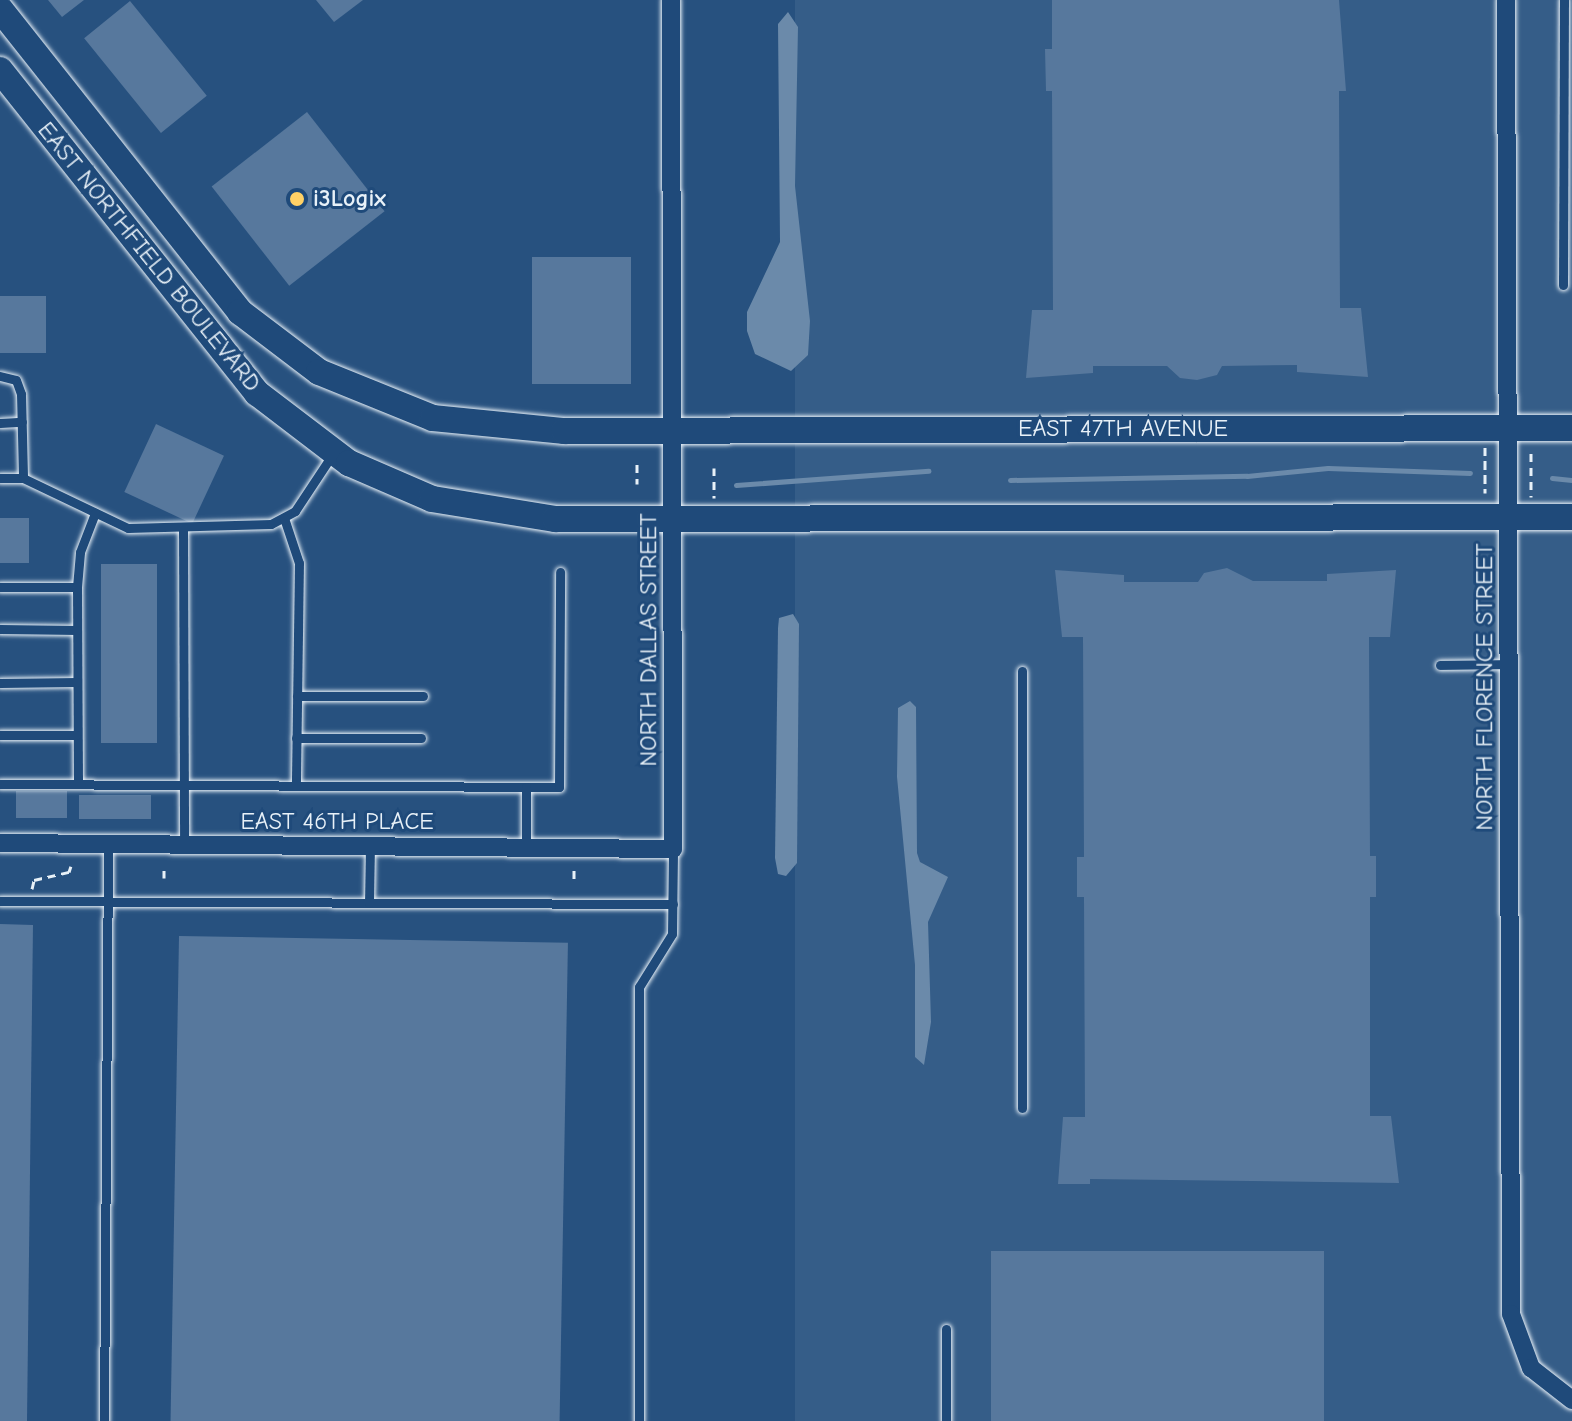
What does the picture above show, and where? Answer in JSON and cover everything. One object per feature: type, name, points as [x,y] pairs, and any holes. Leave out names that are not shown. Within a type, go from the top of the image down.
[{"type":"main road","name":"EAST NORTHFIELD BOULEVARD","points":[[0,9],[211,282],[254,325],[310,367],[382,402],[457,424],[673,431]]},
{"type":"main road","name":"EAST NORTHFIELD BOULEVARD","points":[[0,70],[236,371],[333,453],[376,478],[480,511],[555,519],[674,519]]},
{"type":"main road","name":"EAST 47TH AVENUE","points":[[673,431],[1572,428]]},
{"type":"main road","points":[[674,519],[1572,517]]},
{"type":"street","name":"NORTH DALLAS STREET","points":[[671,0],[673,849]]},
{"type":"street","name":"NORTH FLORENCE STREET","points":[[1506,0],[1511,1314],[1531,1368],[1572,1400]]},
{"type":"street","name":"EAST 46TH PLACE","points":[[0,843],[673,849]]},
{"type":"lane","points":[[1563,285],[1564,0]]},
{"type":"lane","points":[[0,376],[16,380],[22,422],[23,478]]},
{"type":"lane","points":[[0,423],[22,422]]},
{"type":"lane","points":[[0,478],[23,478],[128,528],[183,528],[284,518],[333,453]]},
{"type":"lane","points":[[78,783],[77,587],[80,552],[95,513]]},
{"type":"lane","points":[[284,518],[299,563],[296,783]]},
{"type":"lane","points":[[183,528],[184,845]]},
{"type":"lane","points":[[0,784],[184,782],[559,787],[560,572]]},
{"type":"lane","points":[[0,587],[77,587]]},
{"type":"lane","points":[[0,629],[77,630]]},
{"type":"lane","points":[[1440,665],[1510,664]]},
{"type":"lane","points":[[1022,671],[1022,1108]]},
{"type":"lane","points":[[0,683],[77,682]]},
{"type":"lane","points":[[297,696],[423,696]]},
{"type":"lane","points":[[0,735],[76,735]]},
{"type":"lane","points":[[296,738],[421,738]]},
{"type":"lane","points":[[526,787],[526,848]]},
{"type":"lane","points":[[104,1421],[108,844]]},
{"type":"lane","points":[[369,903],[370,846]]},
{"type":"lane","points":[[639,1421],[639,987],[672,934],[673,849]]},
{"type":"lane","points":[[0,901],[673,904]]},
{"type":"lane","points":[[946,1329],[946,1421]]},
{"type":"path","points":[[1485,444],[1485,493]]},
{"type":"path","points":[[1531,453],[1531,501]]},
{"type":"path","points":[[637,464],[637,484]]},
{"type":"path","points":[[714,468],[714,498]]},
{"type":"path","points":[[32,891],[34,880],[69,872],[71,866]]},
{"type":"path","points":[[164,867],[164,878]]},
{"type":"path","points":[[574,870],[574,881]]},
{"type":"shaded area","points":[[795,0],[1572,0],[1572,1421],[795,1421]]},
{"type":"shaded area","points":[[788,12],[798,27],[795,186],[810,321],[808,355],[791,371],[755,354],[747,331],[747,312],[780,242],[778,24]]},
{"type":"shaded area","points":[[793,614],[799,624],[797,863],[786,876],[778,874],[775,858],[778,628],[779,618]]},
{"type":"shaded area","points":[[910,701],[916,707],[917,853],[920,862],[948,877],[928,922],[931,1022],[924,1065],[915,1057],[915,965],[897,777],[898,708]]},
{"type":"building","points":[[48,0],[84,0],[62,17]]},
{"type":"building","points":[[316,0],[363,0],[334,22]]},
{"type":"building","points":[[1052,0],[1339,0],[1346,91],[1339,91],[1340,308],[1361,308],[1368,377],[1297,372],[1297,365],[1222,366],[1217,375],[1197,380],[1180,378],[1167,366],[1093,366],[1093,373],[1026,378],[1032,310],[1053,310],[1052,91],[1046,91],[1045,49],[1052,49]]},
{"type":"building","points":[[130,1],[207,96],[161,133],[84,38]]},
{"type":"building","name":"i3Logix","points":[[307,112],[385,211],[289,286],[212,186]]},
{"type":"building","points":[[532,257],[631,257],[631,384],[532,384]]},
{"type":"building","points":[[0,296],[46,296],[46,353],[0,353]]},
{"type":"building","points":[[156,424],[224,456],[192,524],[124,492]]},
{"type":"building","points":[[0,518],[29,518],[29,563],[0,563]]},
{"type":"building","points":[[101,564],[157,564],[157,743],[101,743]]},
{"type":"building","points":[[1227,568],[1253,581],[1327,581],[1327,574],[1396,570],[1390,637],[1369,637],[1370,856],[1376,856],[1376,897],[1370,897],[1370,1116],[1391,1116],[1399,1183],[1090,1179],[1090,1184],[1058,1184],[1063,1117],[1085,1117],[1084,897],[1077,897],[1077,857],[1084,857],[1083,637],[1062,637],[1055,570],[1124,575],[1124,582],[1198,582],[1204,573]]},
{"type":"building","points":[[16,791],[67,791],[67,818],[16,818]]},
{"type":"building","points":[[79,795],[151,795],[151,819],[79,819]]},
{"type":"building","points":[[0,924],[33,925],[27,1421],[0,1421]]},
{"type":"building","points":[[179,936],[568,943],[560,1421],[171,1421]]},
{"type":"building","points":[[991,1251],[1324,1251],[1324,1421],[991,1421]]},
{"type":"waterway","points":[[1010,480],[1247,476],[1328,468],[1470,473]]},
{"type":"waterway","points":[[736,485],[928,471]]},
{"type":"waterway","points":[[1552,478],[1572,480]]},
{"type":"place","name":"i3Logix","points":[[297,199]]}]
